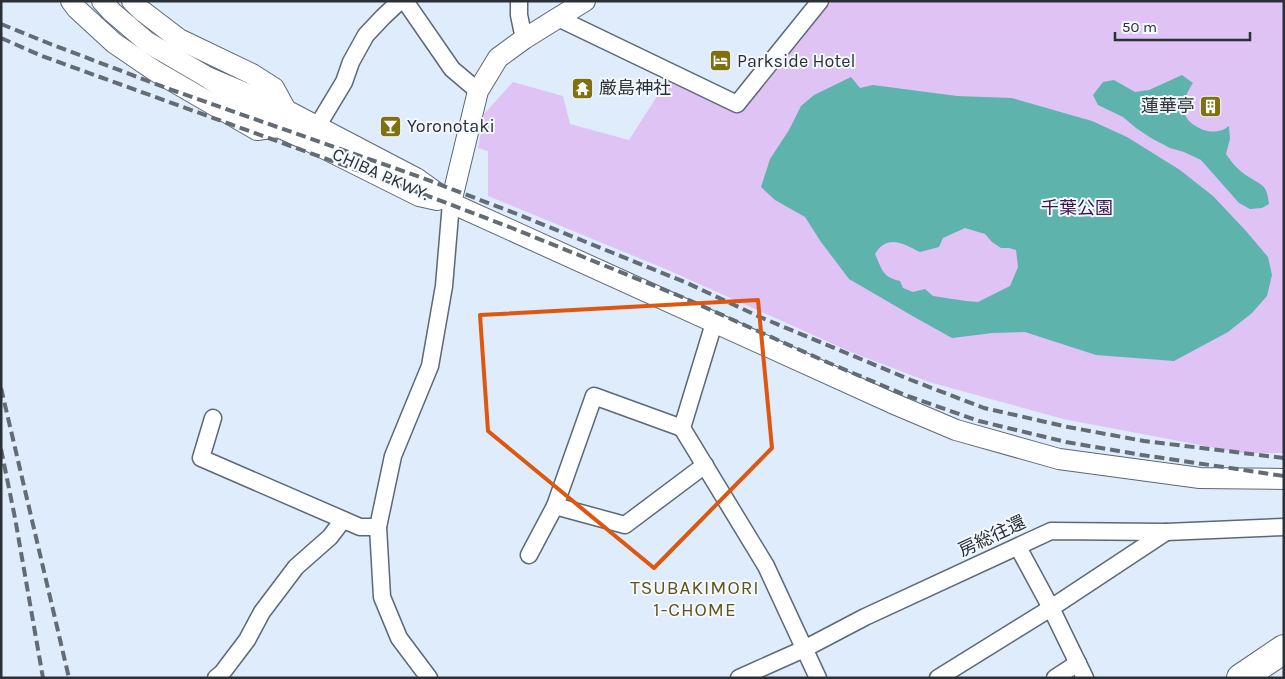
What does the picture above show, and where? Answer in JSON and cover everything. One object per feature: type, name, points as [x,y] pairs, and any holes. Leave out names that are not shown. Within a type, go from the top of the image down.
[{"type":"highway","points":[[1241,678],[1284,649]]},
{"type":"highway","points":[[1272,678],[1284,670]]},
{"type":"street","points":[[71,1],[114,43],[155,71],[257,130],[282,119],[274,88],[252,74],[179,39],[132,1]]},
{"type":"street","name":"CHIBA PKWY.","points":[[102,1],[147,42],[282,119],[416,178],[451,203],[892,404],[956,430],[1060,459],[1200,478],[1284,479]]},
{"type":"street","points":[[313,133],[344,82],[351,62],[366,36],[400,1]]},
{"type":"street","points":[[405,1],[452,69],[478,91]]},
{"type":"street","points":[[519,1],[519,15],[524,39]]},
{"type":"street","points":[[426,677],[399,638],[382,597],[378,527],[393,456],[430,366],[444,286],[451,203],[478,91],[498,58],[524,39],[585,1]]},
{"type":"street","points":[[558,18],[737,104],[820,1]]},
{"type":"street","points":[[682,428],[714,323]]},
{"type":"street","points":[[529,555],[555,506],[594,396],[682,428],[766,566],[818,678]]},
{"type":"street","points":[[213,418],[202,458],[360,527],[378,527]]},
{"type":"street","points":[[555,506],[625,525],[705,465]]},
{"type":"street","points":[[216,678],[247,640],[262,612],[296,567],[330,537],[343,520]]},
{"type":"street","name":"房総往還","points":[[740,678],[804,649],[865,617],[1051,531],[1166,532],[1283,529]]},
{"type":"street","points":[[938,678],[1051,608],[1166,532]]},
{"type":"street","points":[[1018,547],[1051,608],[1081,670],[1055,678]]},
{"type":"highlighted area","points":[[758,300],[772,448],[654,568],[488,431],[480,315]]},
{"type":"green space","name":"千葉公園","points":[[832,1],[1284,1],[1284,453],[1242,453],[1063,419],[929,382],[851,352],[668,270],[488,196],[488,151],[478,148],[484,114],[513,82],[563,96],[570,124],[629,140],[656,98],[665,78],[739,109]]},
{"type":"shaded area","points":[[1182,75],[1193,83],[1185,101],[1184,110],[1187,118],[1198,128],[1214,132],[1229,126],[1230,139],[1226,154],[1233,164],[1245,175],[1264,187],[1269,204],[1262,208],[1250,209],[1239,203],[1201,160],[1170,148],[1151,138],[1123,117],[1098,105],[1093,95],[1103,82],[1114,80],[1135,92],[1149,90]]},
{"type":"shaded area","points":[[851,77],[860,88],[873,85],[957,96],[1012,98],[1092,121],[1127,137],[1180,170],[1213,196],[1268,257],[1272,275],[1267,296],[1252,313],[1228,332],[1174,361],[1096,355],[1025,332],[993,333],[952,338],[849,279],[805,217],[775,200],[761,187],[770,159],[789,130],[801,106],[814,95]],"holes":[[[965,228],[985,234],[1001,248],[1016,250],[1018,267],[1010,286],[978,302],[933,296],[925,289],[913,292],[903,288],[900,281],[889,277],[883,272],[875,254],[880,248],[890,242],[896,242],[920,252],[939,247],[943,238]]]},
{"type":"railway","points":[[1,24],[169,89],[420,177],[517,214],[687,283],[760,317],[911,380],[984,408],[1068,427],[1144,441],[1284,458]]},
{"type":"railway","points":[[1,38],[42,56],[512,228],[682,297],[905,395],[979,421],[1066,442],[1284,476]]},
{"type":"railway","points":[[1,388],[69,678]]},
{"type":"railway","points":[[1,449],[43,678]]},
{"type":"place","name":"Parkside Hotel","points":[[721,61]]},
{"type":"place","name":"厳島神社","points":[[583,88]]},
{"type":"place","name":"蓮華亭","points":[[1211,106]]},
{"type":"place","name":"Yoronotaki","points":[[391,126]]},
{"type":"district","name":"TSUBAKIMORI 1-CHOME","points":[[695,598]]}]
